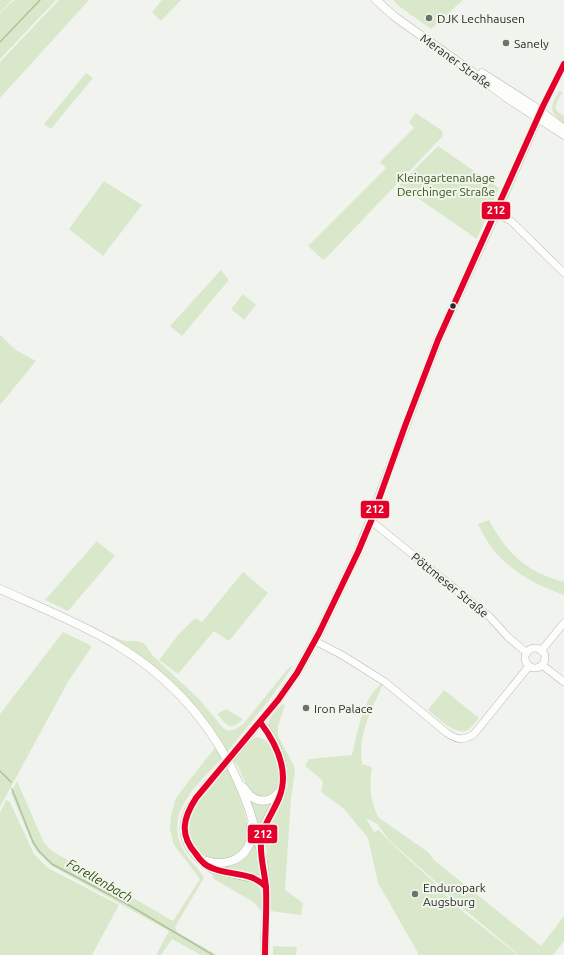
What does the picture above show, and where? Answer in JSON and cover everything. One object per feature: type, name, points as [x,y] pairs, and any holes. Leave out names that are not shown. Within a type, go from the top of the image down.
[{"type":"main road","name":"Meraner Straße","points":[[376,0],[394,17],[410,29],[507,98],[539,115]]},
{"type":"main road","name":"Meraner Straße","points":[[382,0],[429,37],[539,115]]},
{"type":"main road","points":[[539,115],[564,129]]},
{"type":"main road","points":[[539,115],[564,135]]},
{"type":"main road","points":[[251,816],[251,836],[248,847],[233,860],[226,863],[215,866],[207,866],[198,858],[190,847],[186,838],[184,825],[189,807],[266,715],[292,680],[315,641],[358,552],[438,340],[539,115]]},
{"type":"main road","points":[[0,589],[114,643],[143,663],[167,683],[193,709],[219,745],[240,784],[261,848],[266,887],[265,955]]},
{"type":"main road","points":[[257,726],[274,744],[284,772],[279,797],[264,826],[261,848]]},
{"type":"main road","points":[[240,784],[253,798],[261,800],[273,798],[282,788]]},
{"type":"main road","points":[[215,866],[257,879],[266,887]]},
{"type":"street","points":[[539,115],[564,64]]},
{"type":"street","points":[[496,213],[511,221],[564,273]]},
{"type":"street","name":"Pöttmeser Straße","points":[[370,521],[489,616],[508,637],[527,653]]},
{"type":"street","points":[[541,651],[564,622]]},
{"type":"street","points":[[315,641],[342,654],[385,682],[447,733],[458,739],[466,739],[474,734],[529,666]]},
{"type":"street","points":[[534,649],[541,651],[544,656],[544,662],[542,665],[537,668],[529,666],[525,658],[527,653],[534,649]]},
{"type":"street","points":[[542,665],[564,682]]},
{"type":"green space","points":[[0,0],[12,0],[0,12]]},
{"type":"green space","points":[[14,0],[56,0],[0,59],[0,13]]},
{"type":"green space","points":[[59,0],[89,0],[0,98],[0,62]]},
{"type":"green space","points":[[162,0],[181,0],[161,21],[152,12]]},
{"type":"green space","name":"DJK Lechhausen","points":[[393,0],[463,0],[431,29],[400,7]]},
{"type":"green space","points":[[86,73],[93,78],[51,129],[44,124]]},
{"type":"green space","points":[[559,91],[562,92],[555,107],[558,112],[564,116],[564,123],[555,115],[552,109],[552,105]]},
{"type":"green space","points":[[416,113],[441,130],[443,134],[442,137],[325,259],[322,259],[308,246],[386,168],[380,162],[414,128],[409,122]]},
{"type":"green space","name":"Kleingartenanlage Derchinger Straße","points":[[438,146],[499,188],[477,239],[399,185]]},
{"type":"green space","points":[[104,181],[142,205],[103,256],[69,229]]},
{"type":"green space","points":[[221,270],[229,280],[182,336],[170,326]]},
{"type":"green space","points":[[243,294],[256,305],[244,320],[231,309]]},
{"type":"green space","points":[[0,335],[16,350],[36,361],[0,405]]},
{"type":"green space","points":[[489,520],[503,542],[519,560],[539,573],[564,582],[564,595],[527,578],[511,567],[496,553],[478,524]]},
{"type":"green space","points":[[97,541],[115,556],[68,611],[45,600]]},
{"type":"green space","points":[[243,572],[268,593],[229,641],[214,631],[178,674],[159,660],[178,635],[195,618],[202,622]]},
{"type":"green space","points":[[63,632],[90,645],[91,648],[69,680],[0,807],[0,714]]},
{"type":"green space","points":[[112,636],[124,641],[137,641],[145,644],[153,656],[199,699],[223,728],[229,730],[236,729],[244,723],[286,671],[293,666],[270,699],[227,752],[214,731],[194,705],[111,638]]},
{"type":"green space","points":[[381,684],[383,684],[370,712],[364,731],[361,751],[362,764],[371,767],[372,769],[371,794],[379,818],[428,852],[434,860],[541,946],[564,916],[564,941],[553,955],[519,955],[453,900],[445,890],[390,841],[377,824],[366,818],[374,832],[379,830],[392,844],[434,882],[456,906],[518,955],[418,955],[378,883],[368,838],[343,808],[321,792],[323,782],[305,766],[309,759],[352,755],[365,707],[369,698]]},
{"type":"green space","points":[[444,690],[479,718],[468,730],[458,731],[453,729],[428,710]]},
{"type":"green space","points":[[282,704],[285,705],[278,726],[278,736],[295,770],[291,799],[285,890],[303,903],[301,915],[270,911],[265,834],[285,789],[287,789],[288,772],[284,756],[268,727],[268,724],[273,714]]},
{"type":"green space","points":[[226,709],[243,719],[235,725],[229,726],[217,714]]},
{"type":"green space","points":[[255,737],[262,739],[274,752],[280,771],[278,788],[272,795],[261,798],[249,791],[238,767],[233,760]]},
{"type":"green space","points":[[215,748],[222,758],[203,778],[186,800],[180,811],[177,824],[178,837],[184,851],[204,878],[175,927],[177,932],[217,955],[201,955],[172,939],[161,955],[156,955],[169,931],[52,866],[34,848],[11,793],[17,781],[44,843],[52,851],[173,921],[200,879],[174,845],[170,829],[171,816],[176,798]]},
{"type":"green space","points":[[227,767],[244,809],[248,833],[244,846],[236,855],[225,859],[213,859],[202,854],[193,846],[188,834],[189,818],[200,798]]},
{"type":"green space","points":[[276,799],[260,833],[250,800]]},
{"type":"green space","points":[[6,800],[10,802],[34,854],[48,868],[119,905],[92,955],[0,955],[0,813]]},
{"type":"green space","points":[[255,840],[261,880],[219,867],[229,865]]},
{"type":"green space","points":[[214,873],[240,877],[258,885],[261,895],[262,912],[253,902],[214,879],[212,875]]},
{"type":"green space","points":[[273,946],[297,947],[296,955],[273,955]]},
{"type":"waterway","points":[[0,42],[40,0]]},
{"type":"waterway","name":"Forellenbach","points":[[0,771],[11,782]]},
{"type":"waterway","name":"Forellenbach","points":[[12,789],[33,842],[39,851],[52,864],[127,904],[213,955]]},
{"type":"transit line","name":"212","points":[[266,887],[254,878],[207,866],[199,858],[187,840],[185,826],[188,813],[196,798],[278,700],[297,673],[319,633],[358,552],[371,521],[438,340],[543,106],[564,64]]},
{"type":"transit line","name":"212","points":[[260,722],[276,748],[280,758],[283,778],[279,798],[263,831],[261,843],[261,854],[266,888],[265,955]]},
{"type":"place","name":"DJK Lechhausen","points":[[429,18]]},
{"type":"place","name":"Sanely","points":[[506,43]]},
{"type":"place","name":"Iron Palace","points":[[306,708]]},
{"type":"place","name":"Enduropark Augsburg","points":[[415,894]]}]
